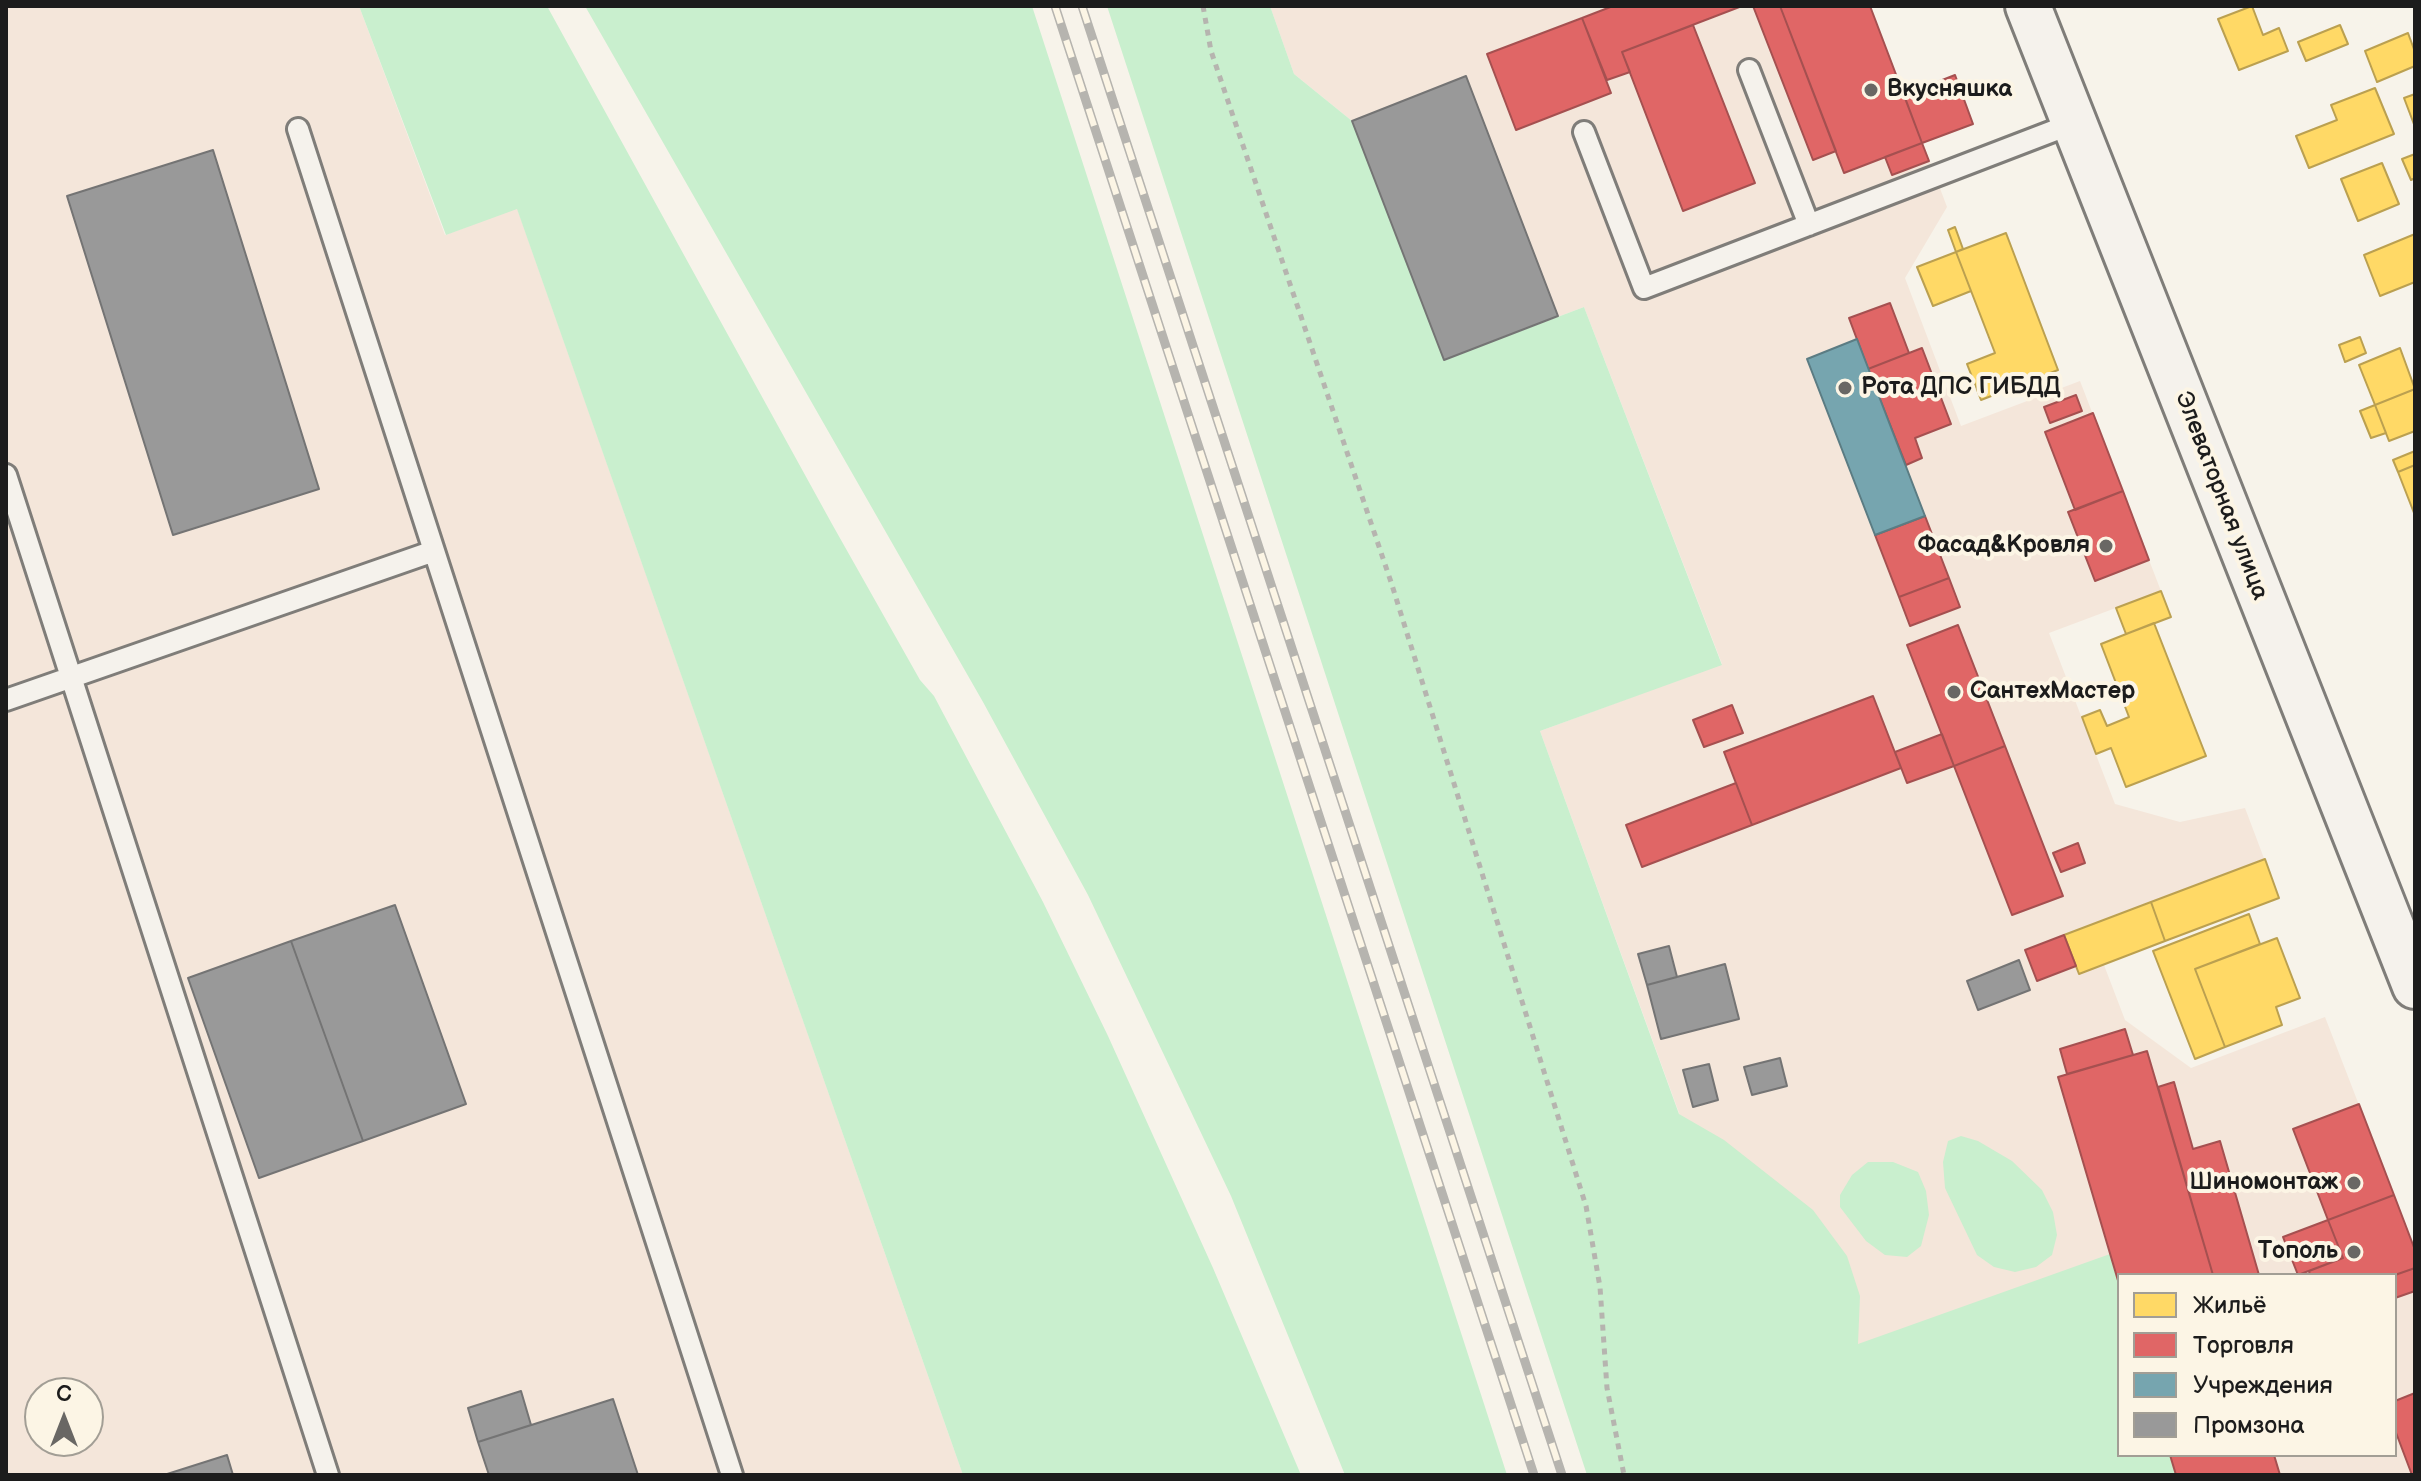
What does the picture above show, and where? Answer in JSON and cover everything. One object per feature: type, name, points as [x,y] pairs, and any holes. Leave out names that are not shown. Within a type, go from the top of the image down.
[{"type":"street","name":"Элеваторная улица","points":[[2028,6],[2415,986]]},
{"type":"lane","points":[[1749,70],[1809,225]]},
{"type":"lane","points":[[1584,132],[1644,288],[2074,123]]},
{"type":"lane","points":[[298,129],[732,1475]]},
{"type":"lane","points":[[6,475],[328,1475]]},
{"type":"lane","points":[[6,700],[434,551]]},
{"type":"path","points":[[1203,6],[1211,51],[1391,582],[1586,1206],[1600,1287],[1607,1388],[1624,1475]]},
{"type":"shaded area","points":[[6,6],[359,6],[445,235],[517,208],[963,1475],[6,1475]]},
{"type":"shaded area","points":[[1270,6],[1870,6],[1904,94],[1955,75],[1973,124],[1923,143],[1947,207],[1905,278],[1961,426],[2080,381],[2161,591],[2049,633],[2115,804],[2180,822],[2245,808],[2279,898],[2104,965],[2125,1020],[2191,1068],[2325,1017],[2415,1250],[2415,1475],[2176,1475],[2171,1457],[2397,1457],[2397,1273],[2117,1273],[2117,1276],[1774,1374],[1540,731],[1722,664],[1584,307],[1444,360],[1352,121],[1294,74]],"holes":[[[1958,625],[2062,896],[2012,915],[1908,645]]]},
{"type":"green space","points":[[359,6],[547,6],[832,524],[920,680],[934,696],[1043,902],[1108,1036],[1213,1268],[1301,1475],[963,1475],[517,209],[446,235]]},
{"type":"green space","points":[[585,6],[1032,6],[1507,1475],[1345,1475],[1231,1196],[1088,895],[983,702]]},
{"type":"green space","points":[[1107,6],[1270,6],[1294,74],[1352,121],[1444,360],[1584,307],[1722,665],[1540,731],[1679,1114],[1724,1140],[1813,1210],[1847,1256],[1860,1296],[1858,1344],[2110,1254],[2117,1277],[2117,1457],[2171,1457],[2176,1475],[1587,1475]]},
{"type":"green space","points":[[1961,1136],[1978,1141],[2012,1161],[2042,1190],[2053,1212],[2057,1235],[2052,1255],[2036,1267],[2015,1272],[1994,1267],[1977,1255],[1945,1188],[1943,1162],[1948,1141]]},
{"type":"green space","points":[[1868,1162],[1893,1162],[1918,1172],[1926,1191],[1929,1215],[1921,1246],[1907,1257],[1885,1255],[1866,1241],[1840,1207],[1840,1195],[1852,1175]]},
{"type":"building: Жильё","points":[[2252,6],[2263,35],[2279,28],[2288,51],[2239,70],[2218,19]]},
{"type":"building: Жильё","points":[[2340,25],[2348,44],[2306,61],[2298,42]]},
{"type":"building: Жильё","points":[[2408,33],[2415,52],[2415,66],[2377,82],[2365,51]]},
{"type":"building: Жильё","points":[[2375,88],[2394,134],[2309,168],[2296,136],[2337,120],[2331,105]]},
{"type":"building: Жильё","points":[[2415,94],[2415,127],[2404,98]]},
{"type":"building: Жильё","points":[[2415,154],[2415,178],[2411,180],[2402,159]]},
{"type":"building: Жильё","points":[[2382,163],[2399,204],[2358,221],[2341,179]]},
{"type":"building: Жильё","points":[[1955,227],[1963,249],[1956,252],[1948,230]]},
{"type":"building: Жильё","points":[[2006,233],[2058,370],[1981,400],[1967,364],[1995,353],[1956,252]]},
{"type":"building: Жильё","points":[[2415,234],[2415,282],[2380,296],[2364,255]]},
{"type":"building: Жильё","points":[[1956,252],[1971,291],[1933,306],[1917,267]]},
{"type":"building: Жильё","points":[[2360,337],[2366,353],[2345,362],[2339,345]]},
{"type":"building: Жильё","points":[[2400,348],[2415,389],[2375,405],[2359,365]]},
{"type":"building: Жильё","points":[[2415,389],[2415,431],[2389,441],[2375,405]]},
{"type":"building: Жильё","points":[[2375,405],[2386,433],[2371,438],[2360,411]]},
{"type":"building: Жильё","points":[[2415,451],[2415,465],[2398,472],[2393,460]]},
{"type":"building: Жильё","points":[[2415,465],[2415,513],[2414,513],[2398,472]]},
{"type":"building: Жильё","points":[[2161,591],[2171,617],[2126,634],[2116,608]]},
{"type":"building: Жильё","points":[[2154,623],[2206,756],[2126,787],[2111,748],[2096,754],[2082,717],[2100,710],[2107,726],[2129,717],[2101,644]]},
{"type":"building: Жильё","points":[[2265,859],[2279,898],[2165,941],[2151,902]]},
{"type":"building: Жильё","points":[[2151,902],[2165,941],[2079,974],[2064,935]]},
{"type":"building: Жильё","points":[[2249,914],[2260,944],[2195,969],[2225,1047],[2195,1059],[2153,951]]},
{"type":"building: Жильё","points":[[2277,938],[2300,998],[2276,1007],[2282,1025],[2225,1047],[2195,969]]},
{"type":"building: Торговля","points":[[1613,6],[1742,6],[1622,52],[1630,72],[1607,80],[1582,18]]},
{"type":"building: Торговля","points":[[1753,6],[1780,6],[1836,151],[1813,160]]},
{"type":"building: Торговля","points":[[1780,6],[1870,6],[1922,143],[1844,173]]},
{"type":"building: Торговля","points":[[1582,18],[1611,93],[1516,130],[1487,54]]},
{"type":"building: Торговля","points":[[1693,25],[1755,183],[1683,211],[1622,52]]},
{"type":"building: Торговля","points":[[1955,75],[1973,124],[1922,143],[1904,95]]},
{"type":"building: Торговля","points":[[1922,143],[1929,161],[1892,175],[1885,157]]},
{"type":"building: Торговля","points":[[1890,303],[1909,353],[1868,369],[1849,318]]},
{"type":"building: Торговля","points":[[1922,348],[1951,424],[1915,438],[1922,458],[1906,465],[1868,369]]},
{"type":"building: Торговля","points":[[2076,395],[2082,411],[2050,423],[2044,407]]},
{"type":"building: Торговля","points":[[2093,413],[2123,491],[2075,510],[2045,432]]},
{"type":"building: Торговля","points":[[2123,491],[2149,560],[2095,581],[2068,512]]},
{"type":"building: Торговля","points":[[1925,516],[1949,578],[1899,597],[1875,535]]},
{"type":"building: Торговля","points":[[1949,578],[1960,607],[1910,626],[1899,597]]},
{"type":"building: Торговля","points":[[1958,625],[2005,746],[1954,766],[1907,645]]},
{"type":"building: Торговля","points":[[1873,696],[1901,768],[1752,825],[1724,752]]},
{"type":"building: Торговля","points":[[1732,705],[1743,733],[1704,747],[1693,720]]},
{"type":"building: Торговля","points":[[1942,734],[1954,766],[1907,783],[1895,752]]},
{"type":"building: Торговля","points":[[2005,746],[2063,896],[2012,915],[1954,766]]},
{"type":"building: Торговля","points":[[1736,783],[1752,825],[1642,867],[1626,825]]},
{"type":"building: Торговля","points":[[2078,843],[2085,863],[2061,872],[2053,853]]},
{"type":"building: Торговля","points":[[2064,935],[2076,966],[2037,981],[2025,950]]},
{"type":"building: Торговля","points":[[2125,1029],[2133,1055],[2067,1074],[2060,1049]]},
{"type":"building: Торговля","points":[[2147,1051],[2212,1273],[2117,1273],[2117,1277],[2058,1077]]},
{"type":"building: Торговля","points":[[2174,1082],[2193,1149],[2220,1141],[2258,1273],[2212,1273],[2158,1087]]},
{"type":"building: Торговля","points":[[2359,1104],[2394,1195],[2328,1220],[2293,1129]]},
{"type":"building: Торговля","points":[[2394,1195],[2415,1250],[2415,1268],[2397,1274],[2310,1273],[2343,1258],[2328,1220]]},
{"type":"building: Торговля","points":[[2328,1220],[2343,1258],[2297,1273],[2283,1237]]},
{"type":"building: Торговля","points":[[2415,1268],[2415,1291],[2397,1297],[2397,1274]]},
{"type":"building: Торговля","points":[[2415,1393],[2415,1475],[2412,1475],[2397,1435],[2397,1400]]},
{"type":"building: Торговля","points":[[2171,1457],[2275,1457],[2280,1475],[2176,1475]]},
{"type":"building: Учреждения","points":[[1857,339],[1925,516],[1875,535],[1807,359]]},
{"type":"building: Промзона","points":[[1466,76],[1558,316],[1444,360],[1352,121]]},
{"type":"building: Промзона","points":[[213,150],[319,489],[173,535],[67,196]]},
{"type":"building: Промзона","points":[[395,905],[466,1104],[363,1141],[291,941]]},
{"type":"building: Промзона","points":[[291,941],[363,1141],[259,1178],[188,978]]},
{"type":"building: Промзона","points":[[1669,946],[1677,977],[1647,985],[1638,954]]},
{"type":"building: Промзона","points":[[2019,960],[2030,990],[1978,1010],[1967,981]]},
{"type":"building: Промзона","points":[[1725,964],[1739,1019],[1661,1039],[1647,985]]},
{"type":"building: Промзона","points":[[1780,1058],[1787,1086],[1752,1095],[1744,1067]]},
{"type":"building: Промзона","points":[[1709,1064],[1718,1100],[1693,1107],[1683,1070]]},
{"type":"building: Промзона","points":[[521,1391],[531,1425],[478,1442],[468,1408]]},
{"type":"building: Промзона","points":[[613,1399],[638,1475],[489,1475],[478,1442]]},
{"type":"building: Промзона","points":[[227,1455],[233,1475],[164,1475]]},
{"type":"railway","points":[[1055,6],[1534,1475]]},
{"type":"railway","points":[[1082,6],[1562,1475]]},
{"type":"place","name":"Вкусняшка","points":[[1871,90]]},
{"type":"place","name":"Рота ДПС ГИБДД","points":[[1845,388]]},
{"type":"place","name":"Фасад&Кровля","points":[[2106,546]]},
{"type":"place","name":"СантехМастер","points":[[1954,692]]},
{"type":"place","name":"Шиномонтаж","points":[[2354,1183]]},
{"type":"place","name":"Тополь","points":[[2354,1252]]}]
